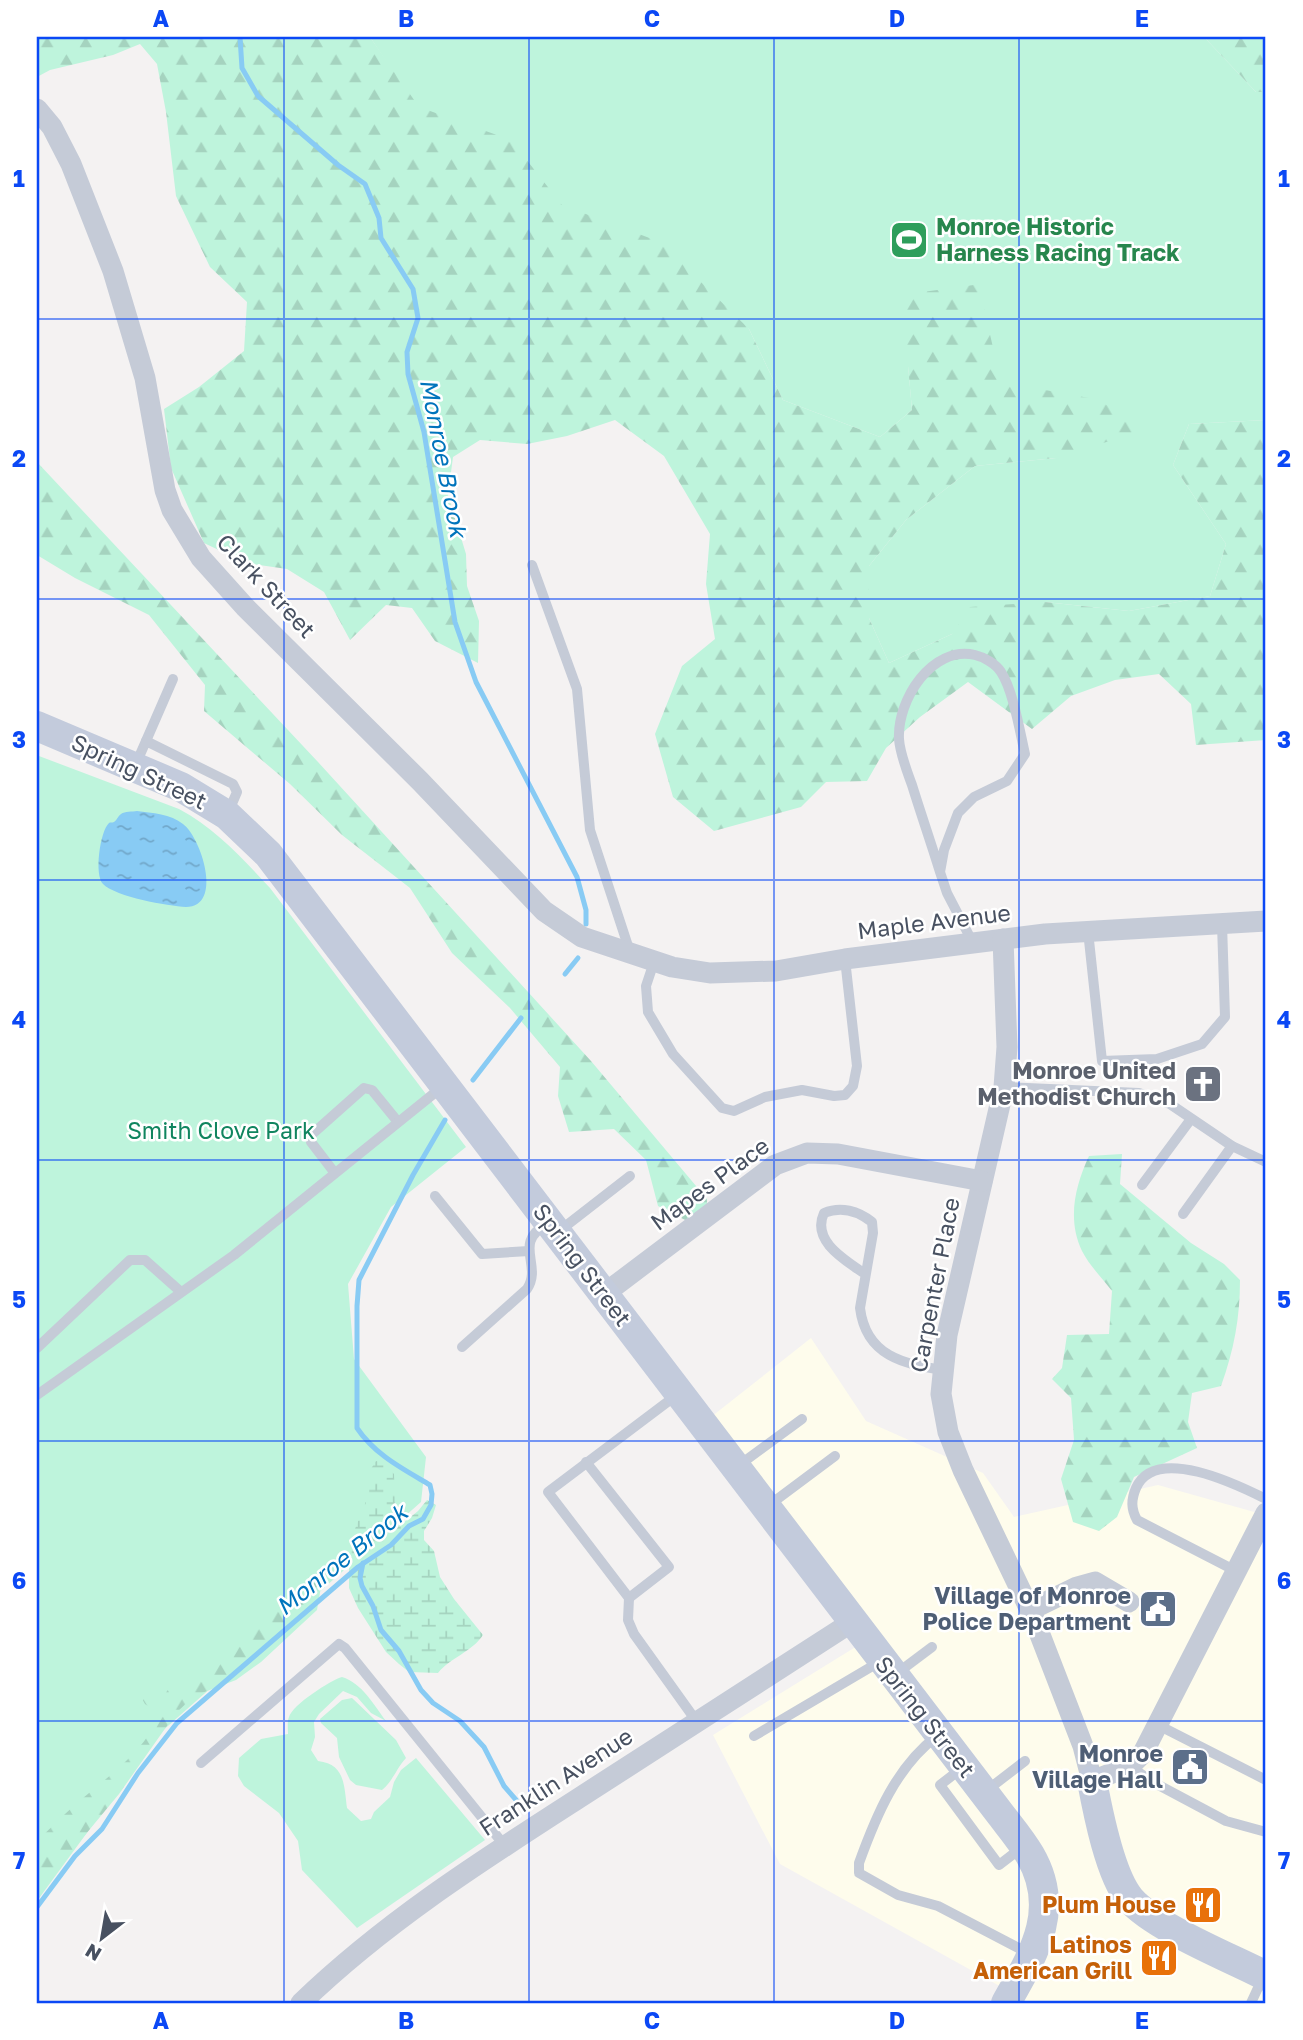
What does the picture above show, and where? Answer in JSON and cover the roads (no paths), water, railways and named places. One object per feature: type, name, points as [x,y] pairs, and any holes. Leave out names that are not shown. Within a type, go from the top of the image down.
[{"type":"street","name":"Clark Street","points":[[37,109],[52,127],[71,164],[113,271],[145,378],[165,490],[172,510],[201,558],[245,607],[420,781],[544,911],[582,937],[621,951]]},
{"type":"street","name":"Spring Street","points":[[37,726],[140,754],[181,788],[227,815],[268,854],[984,1792],[1036,1868],[1043,1897],[1044,1918],[1037,1947],[1006,2003]]},
{"type":"street","name":"Maple Avenue","points":[[621,951],[654,962],[710,973],[776,971],[845,959],[1003,939],[1088,931],[1266,921]]},
{"type":"street","name":"Carpenter Place","points":[[1003,939],[1007,1047],[1004,1087],[947,1335],[941,1394],[948,1433],[963,1471],[1030,1610],[1083,1746],[1092,1781]]},
{"type":"street","name":"Mapes Place","points":[[604,1294],[761,1175],[797,1155],[823,1152],[838,1154],[982,1181]]},
{"type":"street","points":[[1266,1511],[1143,1753],[1130,1766],[1092,1781],[1104,1832],[1128,1897],[1147,1915],[1266,1975]]},
{"type":"street","points":[[1030,1610],[1077,1587],[1095,1582],[1129,1602]]},
{"type":"street","name":"Franklin Avenue","points":[[301,2003],[369,1942],[419,1903],[852,1622]]},
{"type":"lane","points":[[533,565],[577,689],[590,830],[621,951]]},
{"type":"lane","points":[[940,872],[944,850],[958,813],[974,797],[1007,781],[1025,754],[1007,682],[1000,670],[983,656],[966,653],[950,655],[936,662],[916,684],[902,712],[899,739],[906,767],[940,872],[947,892],[973,943]]},
{"type":"lane","points":[[140,754],[173,679]]},
{"type":"lane","points":[[1088,931],[1102,1061],[1157,1059],[1202,1044],[1225,1017],[1222,924]]},
{"type":"lane","points":[[654,962],[646,986],[648,1012],[673,1054],[722,1108],[734,1111],[765,1097],[802,1090],[834,1096],[845,1095],[853,1086],[857,1066],[845,959]]},
{"type":"lane","points":[[37,1393],[234,1255],[444,1085]]},
{"type":"lane","points":[[1004,1087],[1139,1093],[1170,1104],[1232,1146],[1266,1162]]},
{"type":"lane","points":[[334,1172],[311,1142],[310,1136],[365,1088],[372,1090],[398,1122]]},
{"type":"lane","points":[[1142,1185],[1191,1119]]},
{"type":"lane","points":[[1183,1214],[1232,1146]]},
{"type":"lane","points":[[462,1347],[527,1289],[532,1277],[529,1251],[534,1234],[554,1228],[630,1176]]},
{"type":"lane","points":[[435,1196],[479,1252],[489,1255],[529,1251]]},
{"type":"lane","points":[[865,1274],[838,1255],[828,1244],[820,1231],[824,1213],[833,1209],[851,1211],[864,1215],[872,1222],[873,1233],[860,1308],[861,1318],[876,1344],[897,1361],[943,1370]]},
{"type":"lane","points":[[37,1348],[130,1260],[137,1258],[152,1264],[181,1292]]},
{"type":"lane","points":[[679,1393],[548,1492],[629,1598],[628,1620],[634,1634],[697,1722]]},
{"type":"lane","points":[[736,1468],[803,1419]]},
{"type":"lane","points":[[766,1508],[835,1456]]},
{"type":"lane","points":[[586,1462],[669,1567],[629,1598]]},
{"type":"lane","points":[[1236,1571],[1137,1520],[1132,1511],[1135,1490],[1149,1473],[1165,1469],[1197,1472],[1224,1479],[1266,1511]]},
{"type":"lane","points":[[201,1763],[339,1644],[505,1846]]},
{"type":"lane","points":[[754,1736],[932,1647]]},
{"type":"lane","points":[[1158,1725],[1266,1780]]},
{"type":"lane","points":[[939,1735],[920,1750],[883,1803],[859,1863],[859,1873],[898,1895],[938,1906],[1032,1955]]},
{"type":"lane","points":[[984,1792],[1025,1760]]},
{"type":"lane","points":[[1130,1766],[1151,1781],[1226,1821],[1266,1832]]},
{"type":"lane","points":[[964,1767],[940,1785],[999,1865],[1023,1846]]},
{"type":"lane","points":[[1251,2003],[1266,1975]]},
{"type":"water","points":[[137,811],[173,818],[190,831],[206,870],[204,896],[198,904],[186,907],[155,903],[119,893],[103,884],[99,863],[106,828],[123,813]]},
{"type":"waterway","name":"Monroe Brook","points":[[240,37],[242,68],[258,96],[338,165],[365,184],[379,218],[381,238],[413,289],[418,318],[407,352],[408,374],[424,432],[455,622],[476,682],[577,877],[586,910],[586,924]]},
{"type":"waterway","name":"Monroe Brook","points":[[565,974],[578,958]]},
{"type":"waterway","name":"Monroe Brook","points":[[473,1080],[521,1018]]},
{"type":"waterway","name":"Monroe Brook","points":[[37,1907],[75,1856],[102,1829],[138,1773],[177,1723],[358,1567],[391,1545],[409,1526],[423,1519],[431,1505],[430,1485],[381,1454],[357,1428],[357,1306],[359,1280],[413,1175],[445,1120]]},
{"type":"waterway","points":[[363,1563],[360,1578],[362,1586],[373,1606],[381,1630],[399,1651],[421,1690],[433,1703],[460,1721],[484,1747],[504,1786],[517,1801]]},
{"type":"place","name":"Monroe Historic Harness Racing Track","points":[[909,240]]},
{"type":"place","name":"Monroe United Methodist Church","points":[[1203,1084]]},
{"type":"place","name":"Village of Monroe Police Department","points":[[1158,1609]]},
{"type":"place","name":"Monroe Village Hall","points":[[1190,1767]]},
{"type":"place","name":"Plum House","points":[[1203,1905]]},
{"type":"place","name":"Latinos American Grill","points":[[1159,1958]]},
{"type":"park label","name":"Smith Clove Park","points":[[221,1131]]}]
